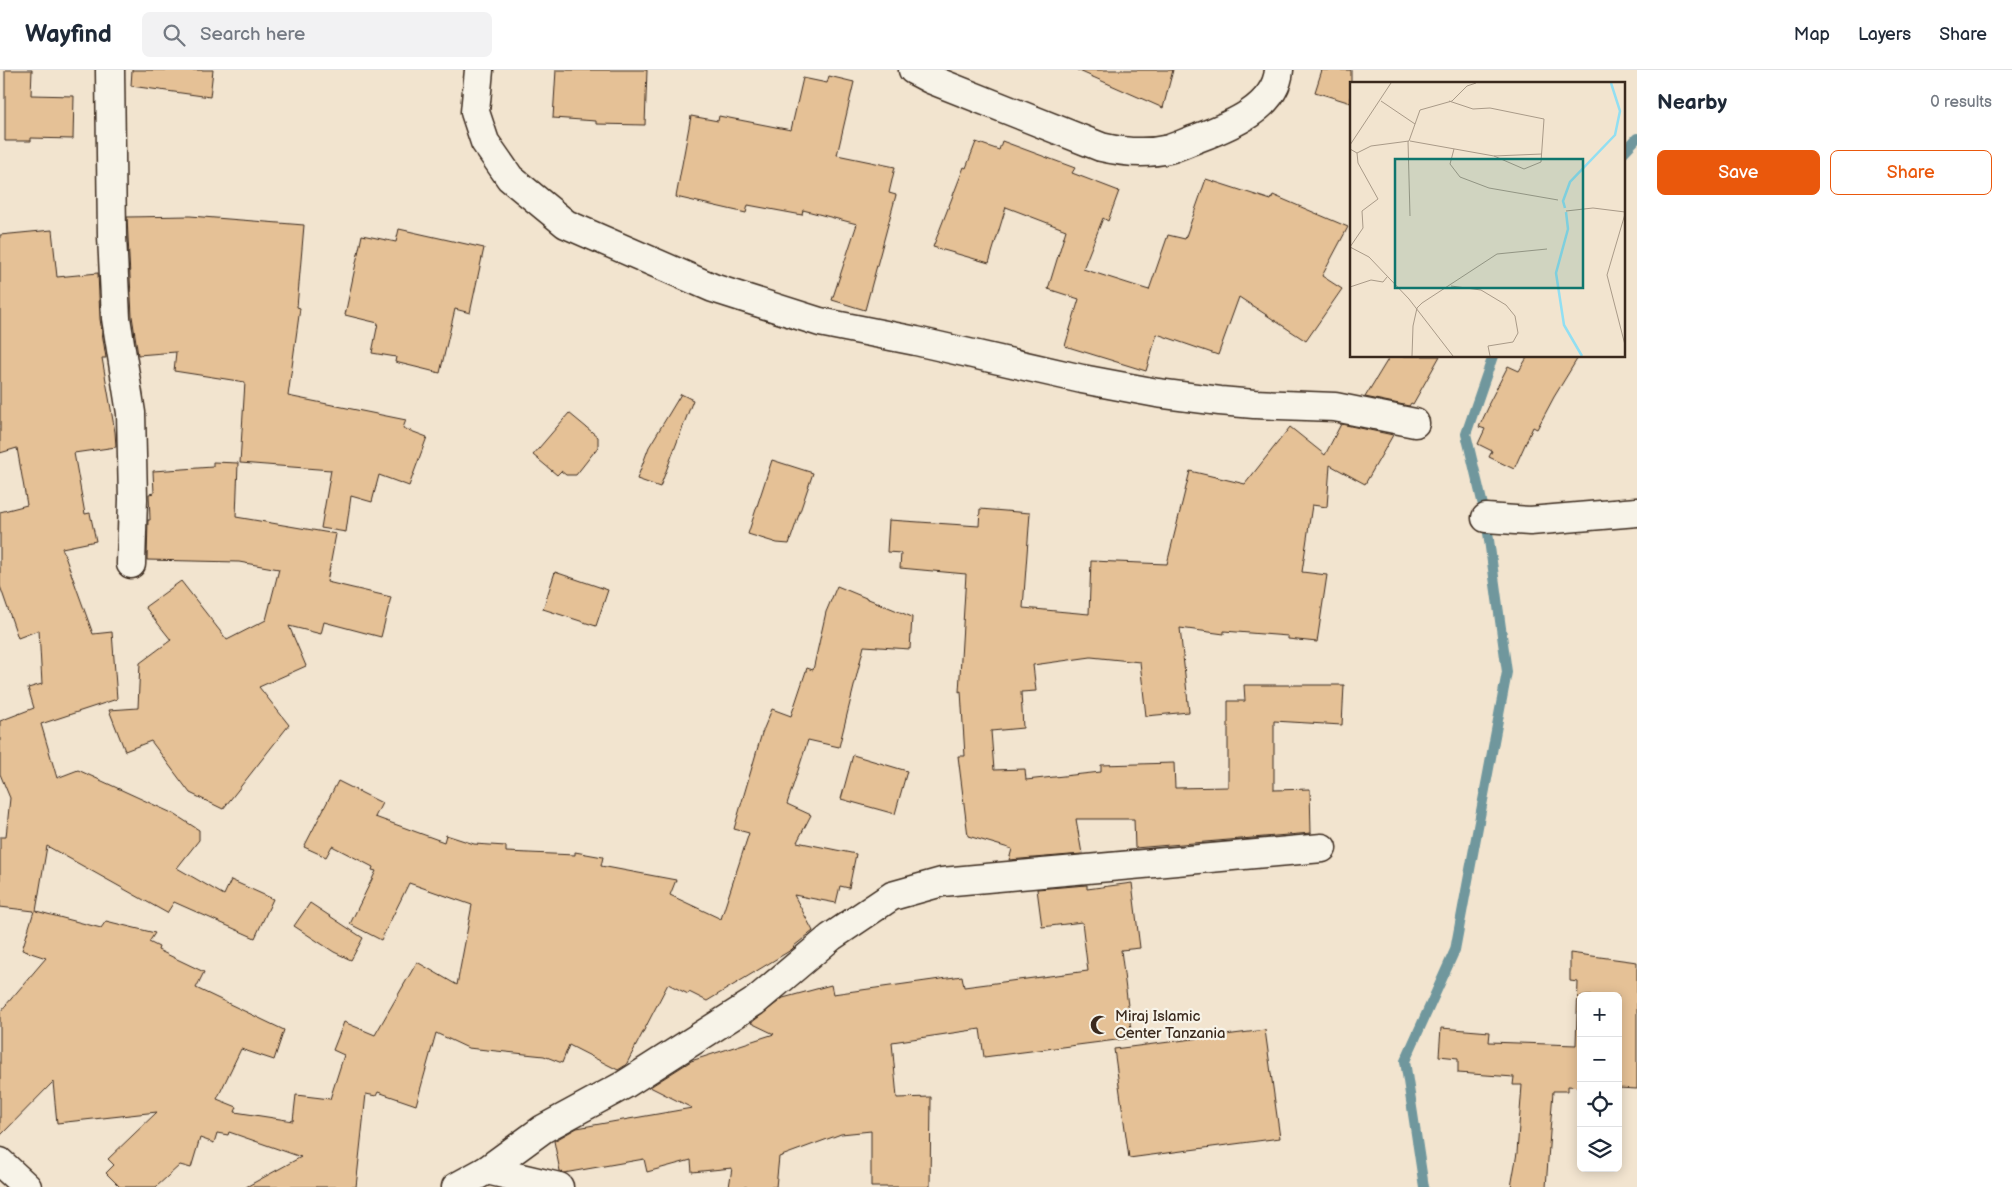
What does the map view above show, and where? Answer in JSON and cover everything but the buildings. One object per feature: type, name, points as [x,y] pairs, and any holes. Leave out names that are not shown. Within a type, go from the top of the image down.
[{"type":"street","points":[[110,70],[111,227],[115,300],[131,413],[133,499],[131,564]]},
{"type":"street","points":[[479,70],[475,112],[485,142],[510,178],[566,224],[713,288],[820,322],[916,341],[1082,379],[1157,393],[1220,401],[1335,407],[1415,423]]},
{"type":"street","points":[[913,70],[930,79],[1101,147],[1119,151],[1168,149],[1222,129],[1261,104],[1276,86],[1279,70]]},
{"type":"street","points":[[1486,518],[1530,521],[1637,512]]},
{"type":"street","points":[[456,1187],[487,1170],[543,1129],[624,1085],[754,1002],[831,938],[892,896],[942,882],[1322,848]]},
{"type":"street","points":[[0,1162],[27,1187]]},
{"type":"street","points":[[487,1170],[559,1187]]},
{"type":"waterway","points":[[1624,152],[1637,138]]},
{"type":"waterway","points":[[1424,1187],[1405,1061],[1455,950],[1507,672],[1486,518],[1466,434],[1492,358]]},
{"type":"place","name":"Miraj Islamic Center Tanzania","points":[[1100,1025]]}]
